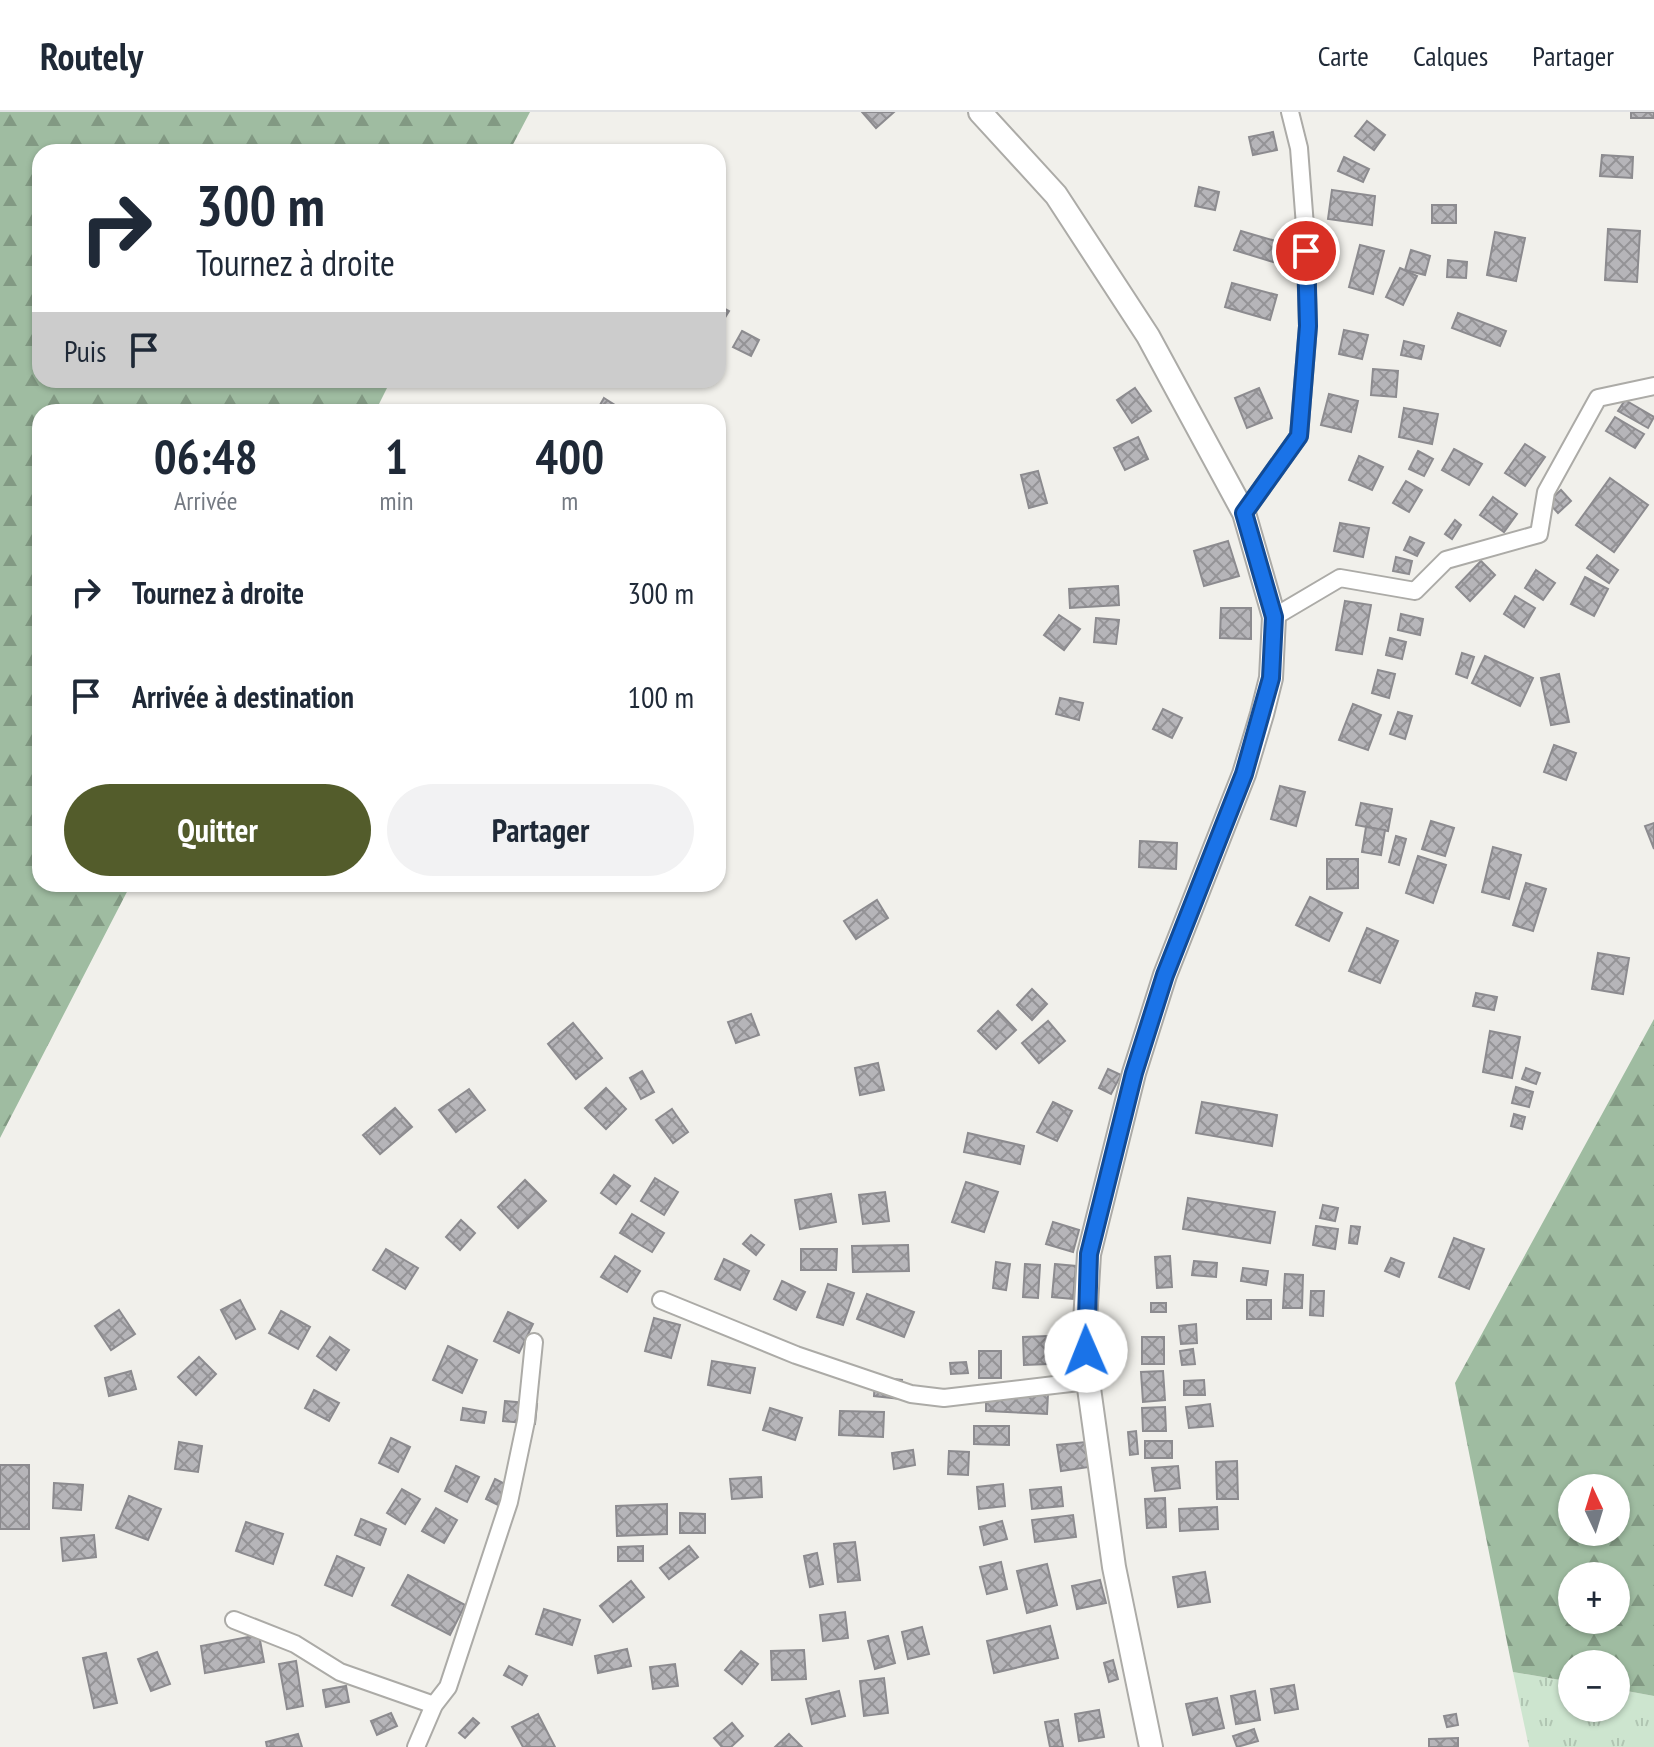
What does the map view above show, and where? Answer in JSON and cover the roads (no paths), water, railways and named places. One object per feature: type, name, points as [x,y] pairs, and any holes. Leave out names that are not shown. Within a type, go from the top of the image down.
[{"type":"main road","points":[[980,112],[1056,195],[1110,275],[1179,390],[1244,513],[1274,617],[1271,678],[1244,774],[1165,975],[1089,1254],[1085,1322],[1088,1381],[1114,1567],[1151,1747]]},
{"type":"street","points":[[1244,513],[1299,436],[1308,326],[1307,269],[1299,148],[1290,112]]},
{"type":"street","points":[[1274,617],[1340,578],[1415,591],[1446,560],[1539,534],[1546,492],[1598,398],[1654,386]]},
{"type":"street","points":[[661,1300],[796,1355],[911,1394],[944,1398],[1088,1381]]},
{"type":"street","points":[[416,1747],[434,1705],[448,1687],[509,1502],[526,1421],[534,1342]]},
{"type":"street","points":[[234,1620],[295,1644],[340,1672],[434,1705]]}]
